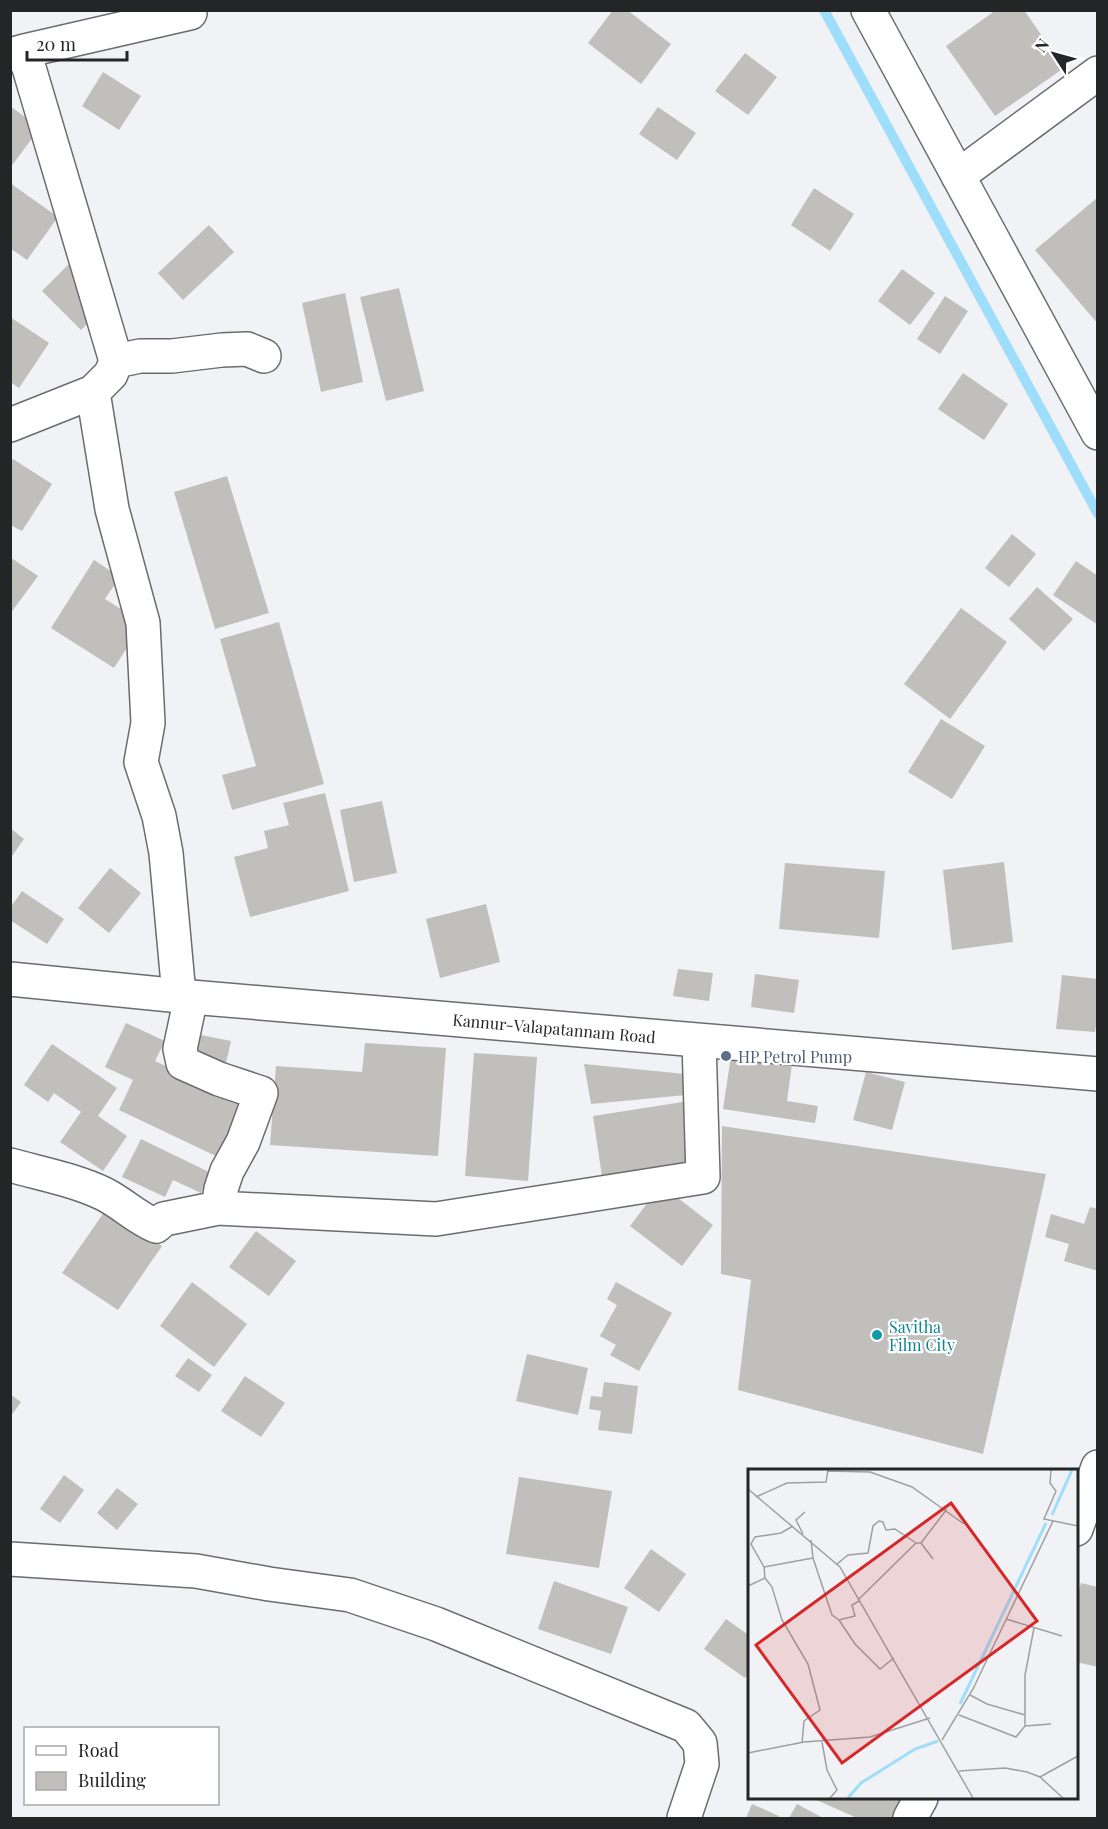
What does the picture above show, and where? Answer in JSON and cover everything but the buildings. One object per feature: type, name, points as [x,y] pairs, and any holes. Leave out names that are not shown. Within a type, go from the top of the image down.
[{"type":"street","points":[[868,10],[1098,433]]},
{"type":"street","points":[[10,425],[93,392],[111,374],[116,361],[17,53],[190,13]]},
{"type":"street","points":[[958,176],[1098,73]]},
{"type":"street","points":[[116,361],[140,356],[172,356],[247,349],[264,356]]},
{"type":"street","points":[[93,392],[112,509],[143,623],[147,723],[141,762],[159,816],[166,853],[185,996],[180,1049],[183,1063],[219,1079],[261,1093],[243,1142],[221,1188],[218,1208]]},
{"type":"street","name":"Kannur-Valapatannam Road","points":[[10,979],[699,1041],[1098,1074]]},
{"type":"street","points":[[10,1165],[74,1182],[105,1195],[156,1226],[164,1220],[218,1208],[436,1219],[703,1177],[699,1041]]},
{"type":"street","points":[[1078,1526],[1098,1467]]},
{"type":"street","points":[[10,1559],[196,1571],[350,1595],[436,1624],[686,1726],[700,1743],[702,1764],[684,1818]]},
{"type":"street","points":[[910,1818],[920,1799]]},
{"type":"waterway","points":[[824,10],[1098,514]]},
{"type":"place","name":"HP Petrol Pump","points":[[726,1056]]},
{"type":"place","name":"Savitha Film City","points":[[877,1335]]}]
